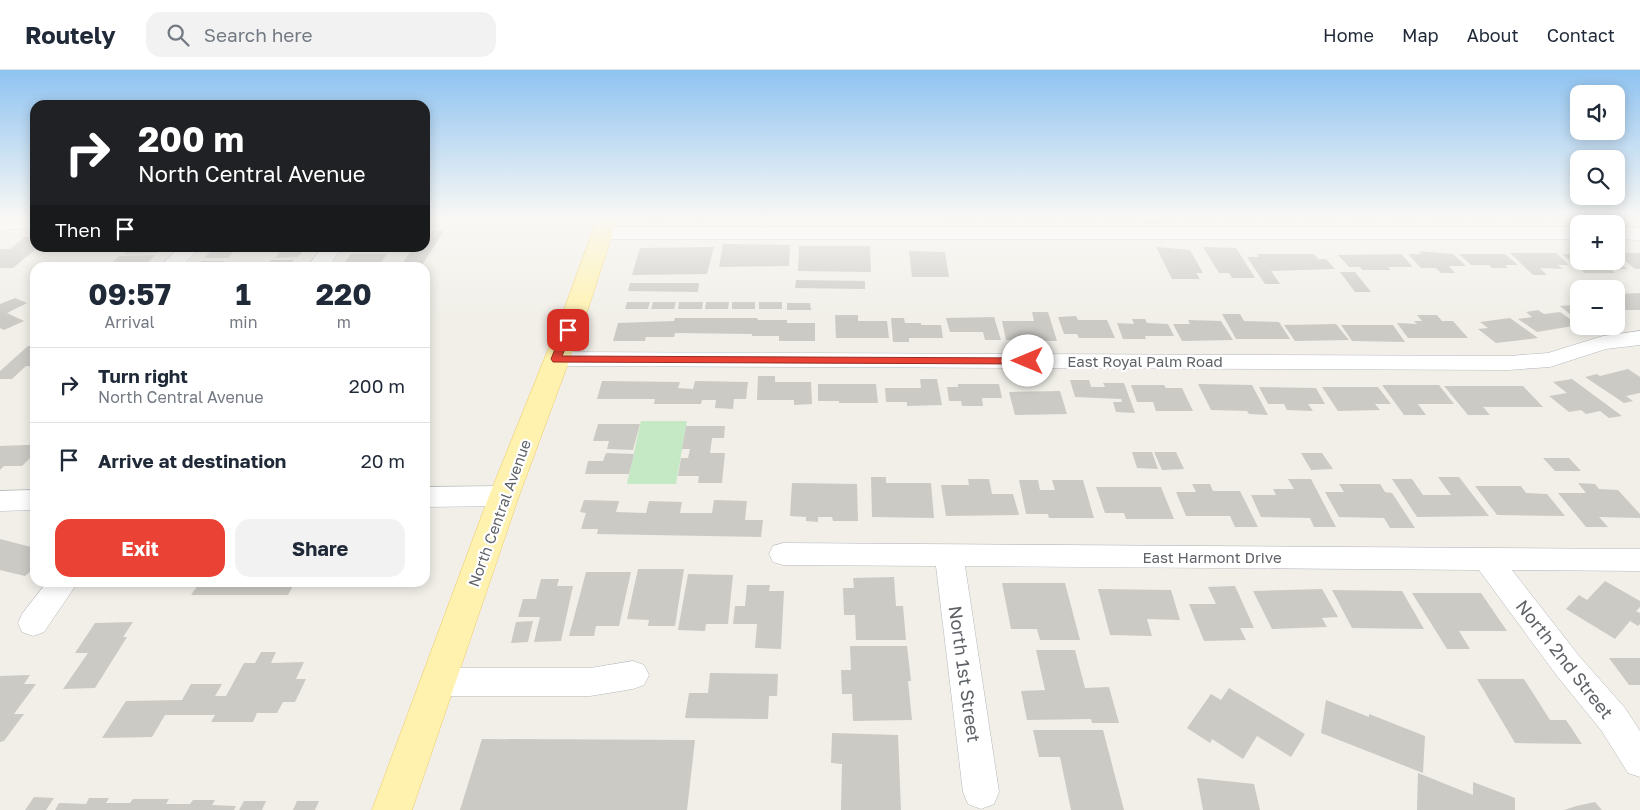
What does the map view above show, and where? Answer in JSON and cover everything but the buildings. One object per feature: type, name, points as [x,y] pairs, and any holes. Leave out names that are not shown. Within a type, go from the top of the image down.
[{"type":"main road","name":"North Central Avenue","points":[[392,810],[504,496],[596,252]]},
{"type":"street","points":[[175,262],[186,252]]},
{"type":"street","points":[[321,262],[329,252]]},
{"type":"street","name":"East Royal Palm Road","points":[[556,359],[1499,363],[1550,360],[1603,343],[1640,338]]},
{"type":"street","points":[[430,497],[504,496]]},
{"type":"street","points":[[0,501],[30,500]]},
{"type":"street","name":"East Harmont Drive","points":[[783,554],[1640,560]]},
{"type":"street","name":"North 1st Street","points":[[949,556],[981,792]]},
{"type":"street","name":"North 2nd Street","points":[[1487,559],[1568,666],[1613,719],[1640,761]]},
{"type":"street","points":[[32,623],[60,587]]},
{"type":"street","points":[[438,682],[590,682],[633,676]]},
{"type":"green space","points":[[641,421],[687,421],[676,484],[627,484]]},
{"type":"route","points":[[568,330],[556,359],[1028,361]]}]
